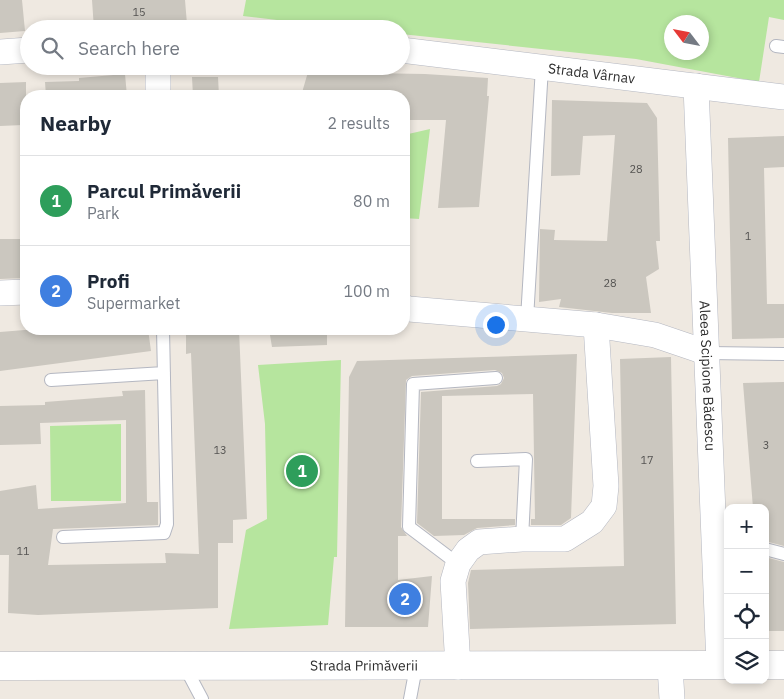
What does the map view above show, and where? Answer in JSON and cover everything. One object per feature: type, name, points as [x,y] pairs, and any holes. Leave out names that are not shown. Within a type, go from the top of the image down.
[{"type":"main road","name":"Strada Primăverii","points":[[0,666],[458,667],[724,665]]},
{"type":"main road","points":[[769,665],[784,665]]},
{"type":"street","points":[[0,52],[20,51]]},
{"type":"street","name":"Strada Vârnav","points":[[410,51],[784,97]]},
{"type":"street","points":[[158,75],[158,90]]},
{"type":"street","name":"Aleea Scipione Bădescu","points":[[696,86],[708,353],[721,537],[724,665]]},
{"type":"street","points":[[0,293],[20,292]]},
{"type":"street","points":[[410,309],[596,325],[655,335],[708,353]]},
{"type":"street","points":[[458,667],[453,581],[458,564],[468,550],[479,542],[565,539],[592,522],[604,506],[606,486],[596,325]]},
{"type":"street","points":[[670,666],[672,699]]},
{"type":"lane","points":[[527,319],[542,67]]},
{"type":"lane","points":[[63,537],[164,533],[167,524],[163,335]]},
{"type":"lane","points":[[708,353],[784,354]]},
{"type":"lane","points":[[51,380],[164,372]]},
{"type":"lane","points":[[458,564],[410,527],[413,384],[496,378]]},
{"type":"lane","points":[[477,461],[526,459],[522,539]]},
{"type":"lane","points":[[769,550],[784,554]]},
{"type":"lane","points":[[185,667],[202,699]]},
{"type":"lane","points":[[410,699],[416,667]]},
{"type":"green space","points":[[246,0],[784,0],[784,20],[769,17],[759,82],[636,59],[410,35],[410,20],[277,20],[243,16]]},
{"type":"green space","points":[[430,129],[419,219],[410,218],[410,134]]},
{"type":"green space","points":[[341,360],[337,557],[334,557],[328,625],[229,629],[246,530],[267,519],[265,424],[258,365]]},
{"type":"green space","points":[[121,424],[121,501],[51,501],[50,426]]},
{"type":"building","points":[[0,0],[22,0],[24,20],[20,20],[20,31],[0,33]]},
{"type":"building","points":[[92,0],[185,0],[187,20],[93,20]]},
{"type":"building","points":[[410,74],[488,78],[487,96],[489,96],[479,207],[438,208],[446,120],[410,120],[410,90],[303,90],[307,75]]},
{"type":"building","points":[[125,75],[126,90],[46,90],[45,82],[79,81],[79,78]]},
{"type":"building","points":[[192,77],[218,77],[219,90],[193,90]]},
{"type":"building","points":[[26,82],[26,90],[20,90],[20,125],[0,126],[0,83]]},
{"type":"building","points":[[552,100],[647,103],[657,118],[660,241],[656,241],[659,269],[646,277],[651,313],[612,313],[559,307],[561,299],[539,302],[540,229],[555,230],[554,240],[607,241],[615,135],[583,136],[580,175],[551,176]]},
{"type":"building","points":[[784,136],[784,167],[764,168],[767,304],[784,304],[784,338],[732,339],[728,138]]},
{"type":"building","points":[[0,239],[20,239],[20,278],[0,279]]},
{"type":"building","points":[[20,330],[20,335],[149,335],[151,351],[0,371],[0,332]]},
{"type":"building","points":[[186,335],[239,335],[247,519],[233,520],[233,543],[218,543],[218,608],[38,615],[8,613],[9,555],[0,555],[0,491],[36,485],[38,509],[126,503],[126,420],[40,423],[41,444],[0,445],[0,406],[45,405],[45,402],[123,396],[122,391],[145,390],[147,502],[158,502],[158,525],[53,529],[48,565],[166,563],[165,553],[199,554],[191,353],[186,354]]},
{"type":"building","points":[[270,335],[327,335],[327,345],[272,347]]},
{"type":"building","points":[[577,354],[571,518],[561,525],[531,525],[531,519],[535,519],[533,394],[442,396],[442,519],[515,519],[515,525],[477,528],[464,535],[434,536],[417,523],[421,392],[497,386],[501,384],[504,378],[502,373],[495,370],[412,376],[406,380],[401,527],[407,536],[398,536],[398,580],[432,576],[428,627],[345,627],[349,377],[357,361]]},
{"type":"building","points":[[671,357],[676,624],[470,629],[468,583],[471,570],[624,566],[620,359]]},
{"type":"building","points":[[784,382],[784,546],[769,542],[769,504],[753,504],[743,383]]},
{"type":"building","points":[[769,558],[784,562],[784,631],[769,631]]},
{"type":"place","name":"Parcul Primăverii","points":[[302,471]]},
{"type":"place","name":"Profi","points":[[405,599]]}]
